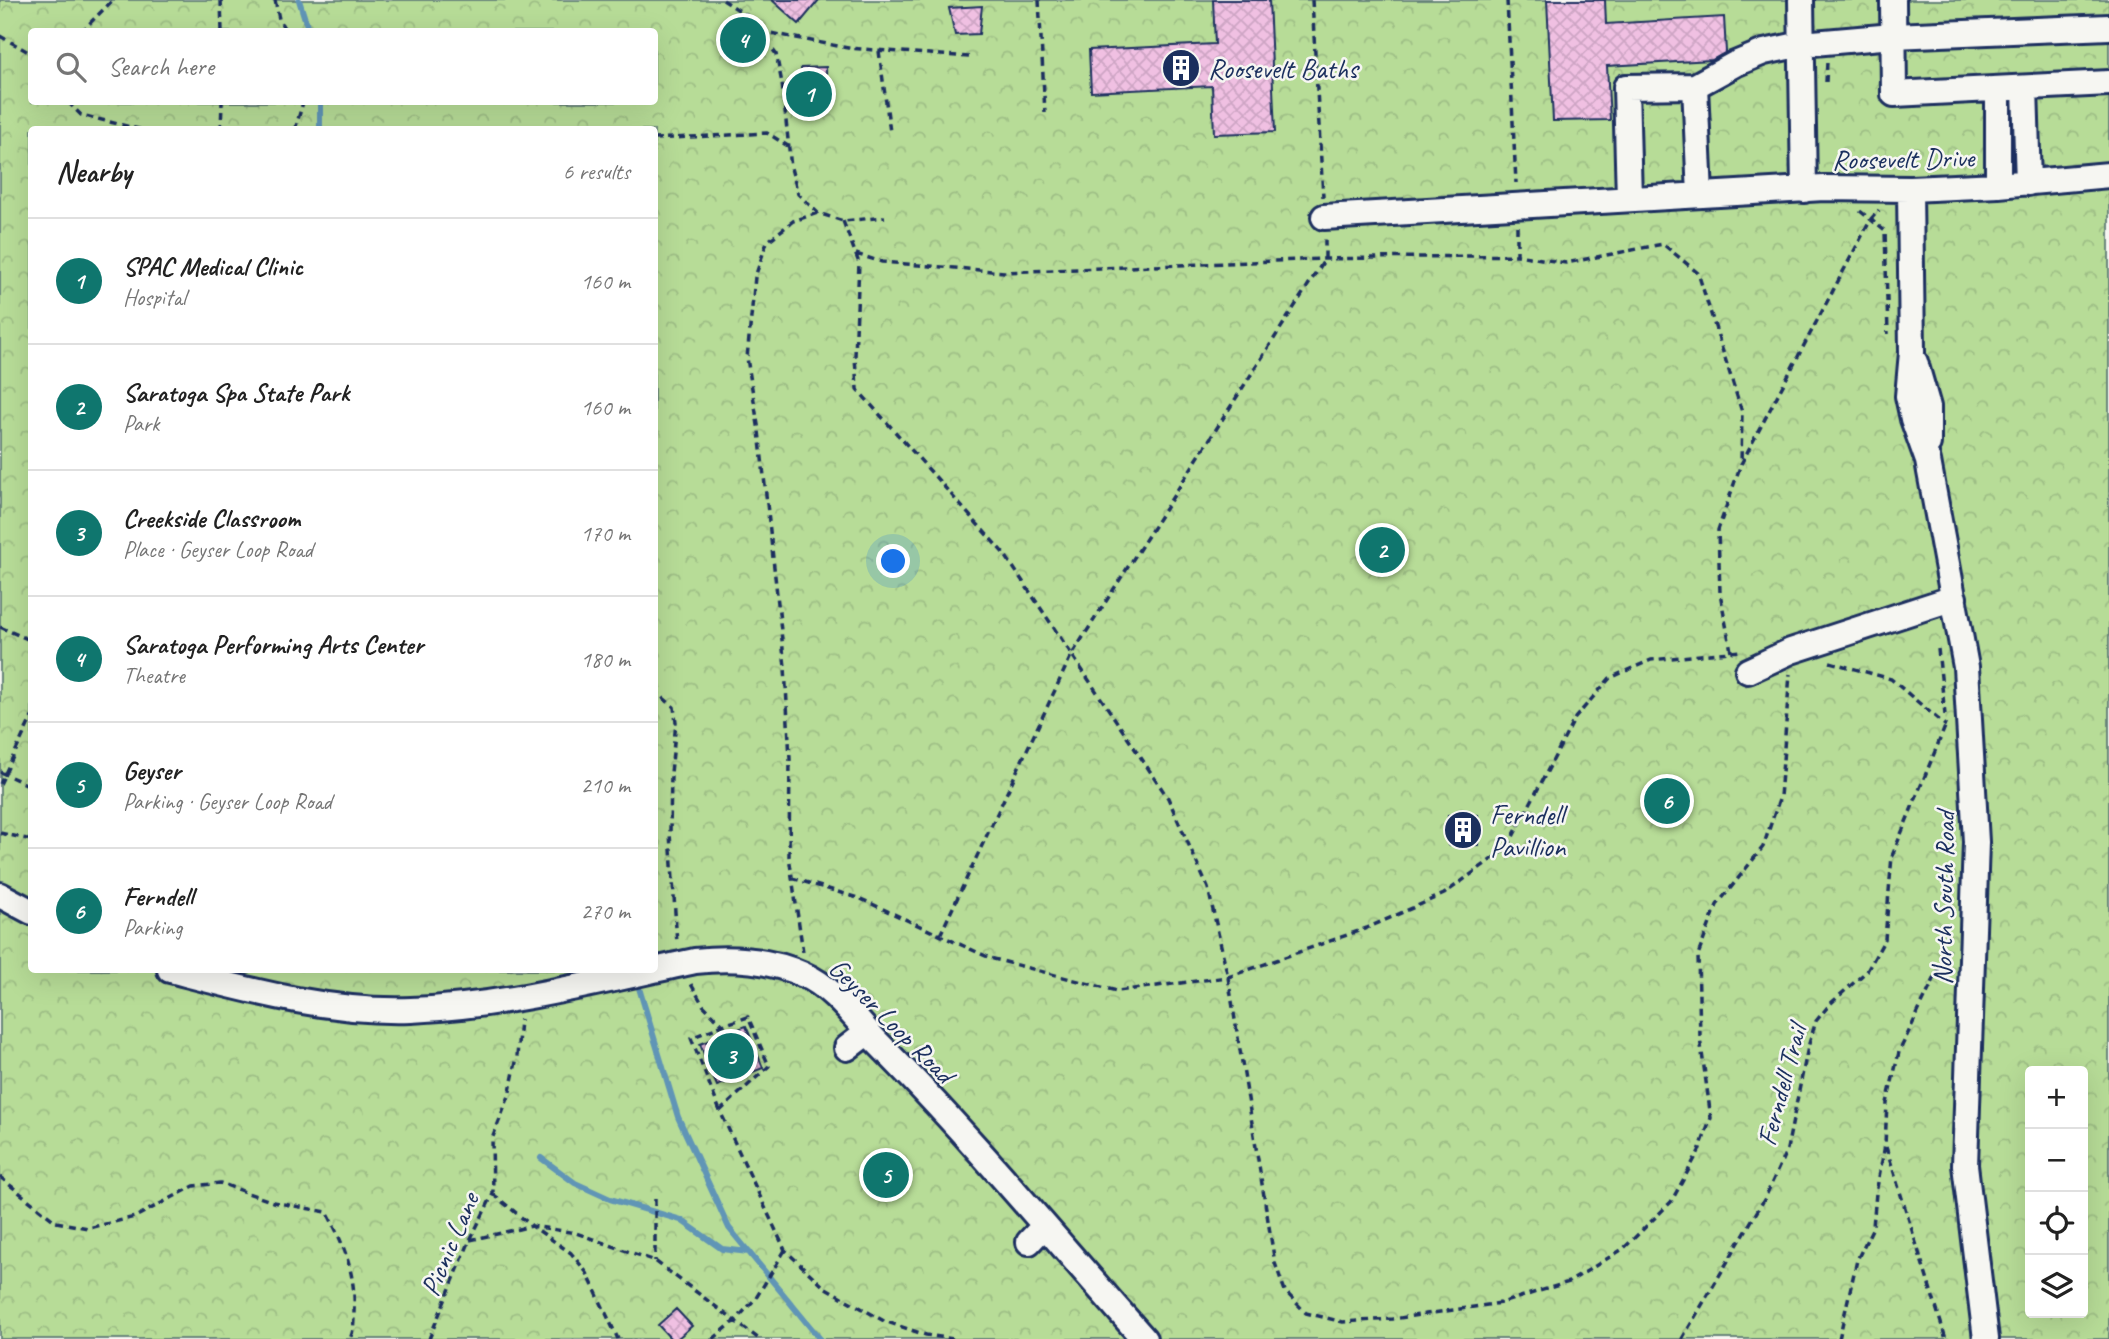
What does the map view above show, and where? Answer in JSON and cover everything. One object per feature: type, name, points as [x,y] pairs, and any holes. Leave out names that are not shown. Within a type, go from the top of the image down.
[{"type":"street","name":"Roosevelt Drive","points":[[1801,0],[1804,190],[1998,186],[2109,175]]},
{"type":"street","points":[[1893,0],[1894,94],[2109,83]]},
{"type":"street","points":[[1629,199],[1626,87],[1695,86],[1764,52],[1802,44],[1893,36],[2109,27]]},
{"type":"street","points":[[1695,86],[1700,195]]},
{"type":"street","points":[[2025,88],[2028,183]]},
{"type":"street","points":[[1998,89],[1998,186]]},
{"type":"street","name":"North South Road","points":[[1910,189],[1912,352],[1928,407],[1928,461],[1966,667],[1976,842],[1965,1166],[1986,1339]]},
{"type":"street","points":[[1324,218],[1804,190]]},
{"type":"street","points":[[1748,671],[1791,651],[1954,598]]},
{"type":"street","points":[[0,895],[28,910]]},
{"type":"street","name":"Geyser Loop Road","points":[[658,970],[718,959],[758,960],[806,975],[830,993],[908,1074],[1037,1234],[1144,1339]]},
{"type":"street","name":"Geyser Loop Road","points":[[182,973],[265,994],[350,1007],[411,1010],[522,998],[585,976],[621,977],[643,973]]},
{"type":"street","points":[[847,1048],[867,1032]]},
{"type":"path","points":[[85,28],[113,0]]},
{"type":"path","points":[[221,0],[222,28]]},
{"type":"path","points":[[275,0],[284,28]]},
{"type":"path","points":[[723,0],[746,15],[776,54],[782,83],[788,146],[798,194],[818,213],[844,220],[886,217]]},
{"type":"path","points":[[1039,0],[1045,113]]},
{"type":"path","points":[[940,935],[1071,656],[1325,259],[1312,0]]},
{"type":"path","points":[[1507,0],[1517,255]]},
{"type":"path","points":[[758,30],[848,48],[969,57]]},
{"type":"path","points":[[0,36],[28,52]]},
{"type":"path","points":[[879,51],[890,132]]},
{"type":"path","points":[[71,105],[81,115],[126,126]]},
{"type":"path","points":[[221,126],[222,105]]},
{"type":"path","points":[[296,126],[302,105]]},
{"type":"path","points":[[658,139],[767,132],[788,146]]},
{"type":"path","points":[[792,878],[861,899],[990,958],[1117,991],[1228,976],[1367,928],[1444,894],[1507,848],[1575,719],[1610,678],[1650,660],[1731,651],[1720,593],[1718,530],[1741,464],[1875,212],[1910,189]]},
{"type":"path","points":[[806,975],[789,856],[790,759],[785,667],[759,431],[747,358],[755,277],[767,242],[793,220],[818,213]]},
{"type":"path","points":[[844,220],[859,263],[855,356],[857,389],[1005,555],[1168,798],[1208,888],[1228,976],[1275,1264],[1285,1291],[1306,1313],[1343,1322],[1393,1319],[1501,1303],[1569,1282],[1623,1248],[1671,1202],[1699,1151],[1711,1118],[1700,1038],[1698,955],[1717,905],[1763,847],[1780,797],[1791,651]]},
{"type":"path","points":[[856,254],[882,262],[1004,272],[1325,259],[1517,255],[1566,263],[1663,244],[1698,273],[1742,412],[1741,464]]},
{"type":"path","points":[[0,627],[28,639]]},
{"type":"path","name":"Ferndell Trail","points":[[1682,1339],[1765,1198],[1787,1149],[1816,1021],[1830,1004],[1867,971],[1885,939],[1892,856],[1946,726],[1891,679],[1829,662]]},
{"type":"path","points":[[658,693],[674,707],[676,722],[671,773],[670,833],[672,891],[678,933],[675,966],[689,980],[703,1005],[723,1025]]},
{"type":"path","points":[[0,784],[2,773],[28,724]]},
{"type":"path","points":[[2,773],[28,784]]},
{"type":"path","points":[[0,833],[28,839]]},
{"type":"path","points":[[1839,1339],[1857,1260],[1873,1227],[1885,1145],[1887,1103],[1899,1052],[1950,945]]},
{"type":"path","name":"Picnic Lane","points":[[429,1339],[470,1240],[493,1194],[492,1139],[512,1083],[522,998]]},
{"type":"path","points":[[720,1111],[769,1066],[748,1017],[691,1038],[720,1111],[785,1250],[824,1287],[884,1321],[926,1335],[953,1339]]},
{"type":"path","points":[[1885,1145],[1945,1339]]},
{"type":"path","points":[[0,1177],[56,1222],[88,1228],[135,1217],[194,1186],[220,1183],[272,1202],[327,1212],[343,1243],[356,1289],[353,1332],[350,1339]]},
{"type":"path","points":[[493,1194],[571,1253],[587,1273],[618,1339]]},
{"type":"path","points":[[655,1199],[655,1261]]},
{"type":"path","points":[[470,1240],[532,1226],[576,1233],[655,1261],[759,1339]]},
{"type":"path","points":[[713,1339],[736,1320],[756,1298],[785,1250]]},
{"type":"green space","points":[[0,0],[2109,0],[2109,1339],[0,1339]]},
{"type":"building","points":[[772,0],[819,0],[799,24]]},
{"type":"building","name":"Roosevelt Baths","points":[[1213,0],[1269,0],[1275,132],[1214,134],[1212,86],[1091,92],[1089,50],[1215,44]]},
{"type":"building","points":[[1547,0],[1605,0],[1606,24],[1724,17],[1726,52],[1712,60],[1607,66],[1610,120],[1553,121]]},
{"type":"building","points":[[982,6],[979,34],[955,35],[949,8]]},
{"type":"building","points":[[826,67],[827,109],[791,110],[790,79],[802,78],[801,68]]},
{"type":"building","name":"Ferndell Pavillion","points":[[1448,815],[1478,815],[1478,845],[1448,845]]},
{"type":"building","points":[[746,1026],[763,1068],[717,1086],[700,1044]]},
{"type":"building","points":[[676,1309],[692,1326],[677,1339],[671,1339],[658,1325]]},
{"type":"waterway","points":[[299,0],[308,28]]},
{"type":"waterway","points":[[320,105],[320,126]]},
{"type":"waterway","points":[[636,978],[678,1117],[729,1228],[820,1339]]},
{"type":"waterway","points":[[541,1158],[575,1183],[610,1199],[681,1220],[722,1249],[749,1252]]},
{"type":"place","name":"Saratoga Performing Arts Center","points":[[743,40]]},
{"type":"place","name":"Roosevelt Baths","points":[[1181,68]]},
{"type":"place","name":"SPAC Medical Clinic","points":[[809,94]]},
{"type":"place","name":"Saratoga Spa State Park","points":[[1382,550]]},
{"type":"place","name":"Ferndell","points":[[1667,801]]},
{"type":"place","name":"Ferndell Pavillion","points":[[1463,830]]},
{"type":"place","name":"Creekside Classroom","points":[[731,1056]]},
{"type":"place","name":"Geyser","points":[[886,1175]]}]
